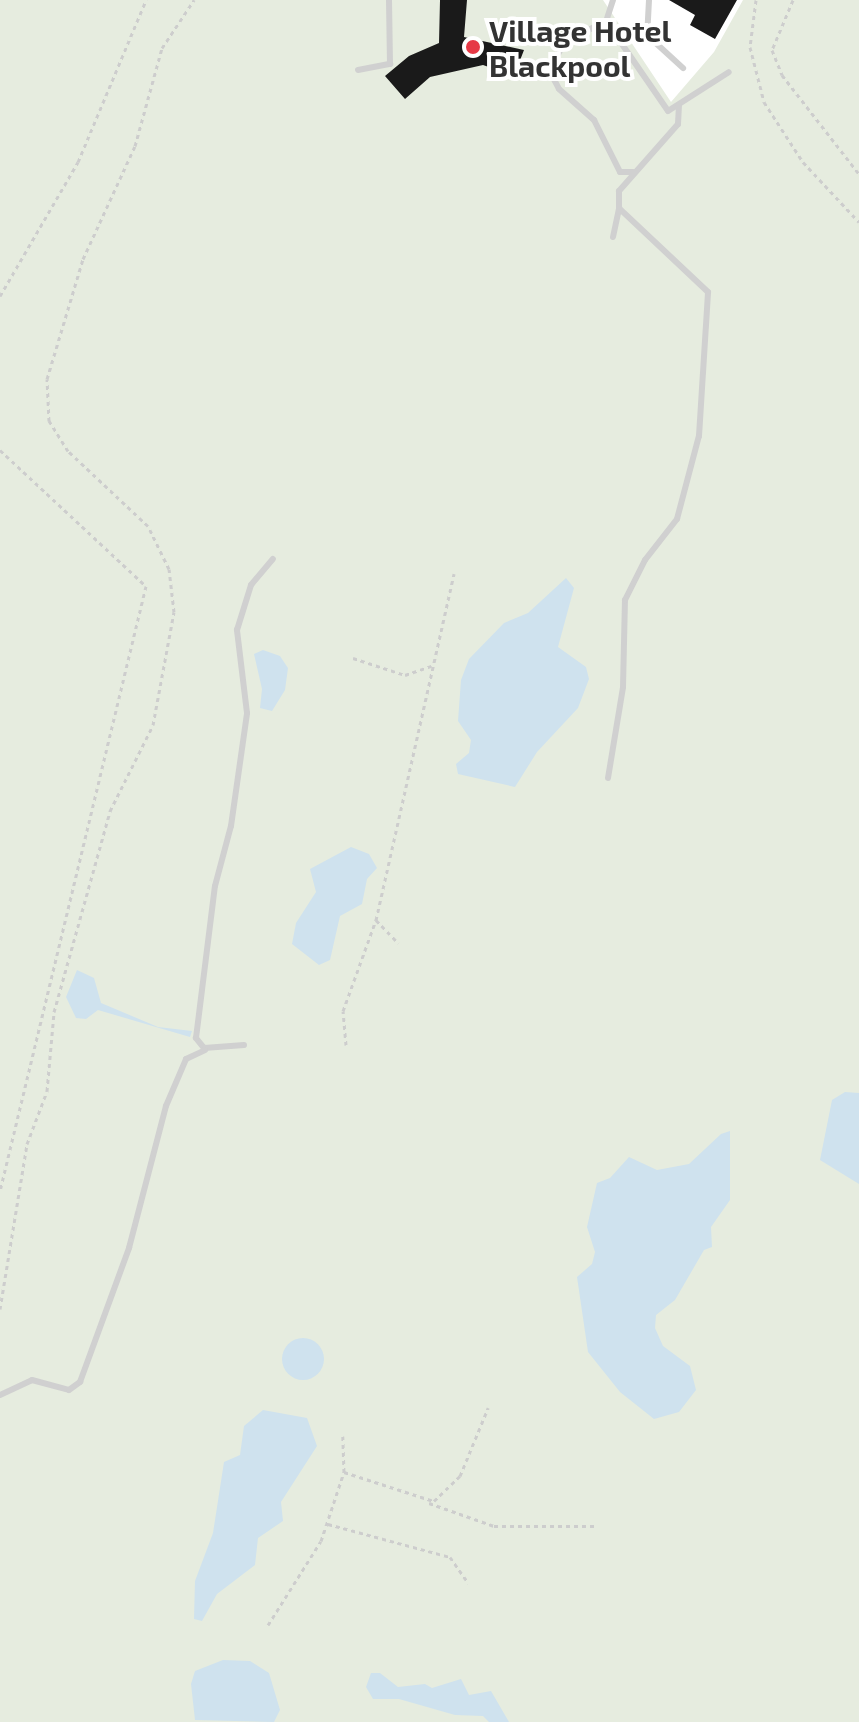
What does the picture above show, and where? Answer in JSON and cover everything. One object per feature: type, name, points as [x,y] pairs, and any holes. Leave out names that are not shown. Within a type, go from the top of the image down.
[{"type":"lane","points":[[358,70],[390,64],[389,0]]},
{"type":"lane","points":[[613,0],[606,21],[565,42],[549,70],[559,89],[594,120],[620,172],[633,172]]},
{"type":"lane","points":[[649,0],[647,35],[683,68]]},
{"type":"lane","points":[[606,21],[668,111],[729,72]]},
{"type":"lane","points":[[613,237],[619,191],[678,124],[679,105]]},
{"type":"lane","points":[[608,778],[623,687],[625,600],[687,497],[699,436],[697,408],[708,316],[708,292],[619,208]]},
{"type":"lane","points":[[244,1045],[204,1048],[196,1038],[215,886],[231,826],[247,713],[237,630],[251,585],[273,559]]},
{"type":"lane","points":[[0,1395],[32,1380],[69,1390],[80,1382],[129,1248],[173,1088],[192,1053],[224,1046]]},
{"type":"path","points":[[0,296],[78,162],[146,0]]},
{"type":"path","points":[[0,1309],[27,1144],[47,1091],[54,1012],[110,811],[153,725],[174,612],[169,569],[148,526],[68,451],[49,421],[47,379],[83,259],[135,146],[162,48],[194,0]]},
{"type":"path","points":[[756,0],[750,47],[764,102],[803,162],[859,222]]},
{"type":"path","points":[[793,0],[772,50],[782,75],[859,174]]},
{"type":"path","points":[[0,450],[146,586],[0,1191]]},
{"type":"path","points":[[346,1045],[343,1011],[376,920],[454,574]]},
{"type":"path","points":[[353,658],[405,675],[431,666]]},
{"type":"path","points":[[376,920],[398,943]]},
{"type":"path","points":[[428,1502],[457,1480],[488,1408]]},
{"type":"path","points":[[268,1625],[277,1603],[316,1551],[344,1472],[343,1436]]},
{"type":"path","points":[[344,1472],[494,1526],[597,1526]]},
{"type":"path","points":[[327,1523],[450,1557],[468,1583]]},
{"type":"shaded area","points":[[0,0],[603,0],[671,102],[714,52],[743,0],[859,0],[859,1722],[0,1722]]},
{"type":"water","points":[[566,578],[574,588],[558,647],[586,667],[589,679],[578,708],[537,752],[515,787],[458,774],[456,764],[469,753],[471,740],[458,721],[461,680],[469,659],[504,623],[528,613]]},
{"type":"water","points":[[263,650],[280,656],[288,668],[285,690],[272,711],[260,708],[262,689],[254,654]]},
{"type":"water","points":[[351,847],[369,854],[377,868],[367,879],[362,904],[340,916],[330,960],[319,965],[292,944],[296,923],[316,892],[310,869]]},
{"type":"water","points":[[77,970],[94,978],[101,1003],[158,1027],[192,1031],[190,1037],[98,1010],[86,1019],[76,1018],[66,997]]},
{"type":"water","points":[[845,1092],[859,1093],[859,1184],[820,1160],[832,1100]]},
{"type":"water","points":[[730,1131],[730,1200],[711,1227],[712,1247],[704,1250],[675,1300],[656,1315],[655,1328],[663,1346],[690,1366],[696,1390],[679,1412],[654,1419],[620,1392],[588,1352],[577,1277],[592,1264],[595,1252],[587,1227],[597,1183],[610,1178],[629,1157],[657,1170],[689,1164],[721,1134]]},
{"type":"water","points":[[303,1338],[318,1344],[324,1359],[318,1374],[303,1380],[288,1374],[282,1359],[288,1344]]},
{"type":"water","points":[[263,1410],[307,1418],[317,1446],[281,1502],[283,1521],[258,1538],[255,1565],[217,1594],[202,1621],[194,1619],[195,1581],[213,1533],[224,1462],[240,1455],[244,1426]]},
{"type":"water","points":[[223,1660],[250,1661],[269,1673],[280,1710],[274,1722],[195,1720],[191,1684],[195,1671]]},
{"type":"water","points":[[371,1673],[380,1673],[398,1687],[425,1684],[432,1688],[461,1679],[469,1695],[491,1691],[509,1722],[489,1722],[483,1716],[455,1715],[399,1699],[373,1699],[366,1687]]},
{"type":"building","name":"Village Hotel Blackpool","points":[[440,0],[467,0],[464,37],[524,50],[514,76],[483,65],[430,77],[405,99],[385,76],[409,56],[439,43]]},
{"type":"building","points":[[669,0],[737,0],[715,39],[690,25],[695,15]]},
{"type":"place","name":"Village Hotel Blackpool","points":[[473,47]]}]
